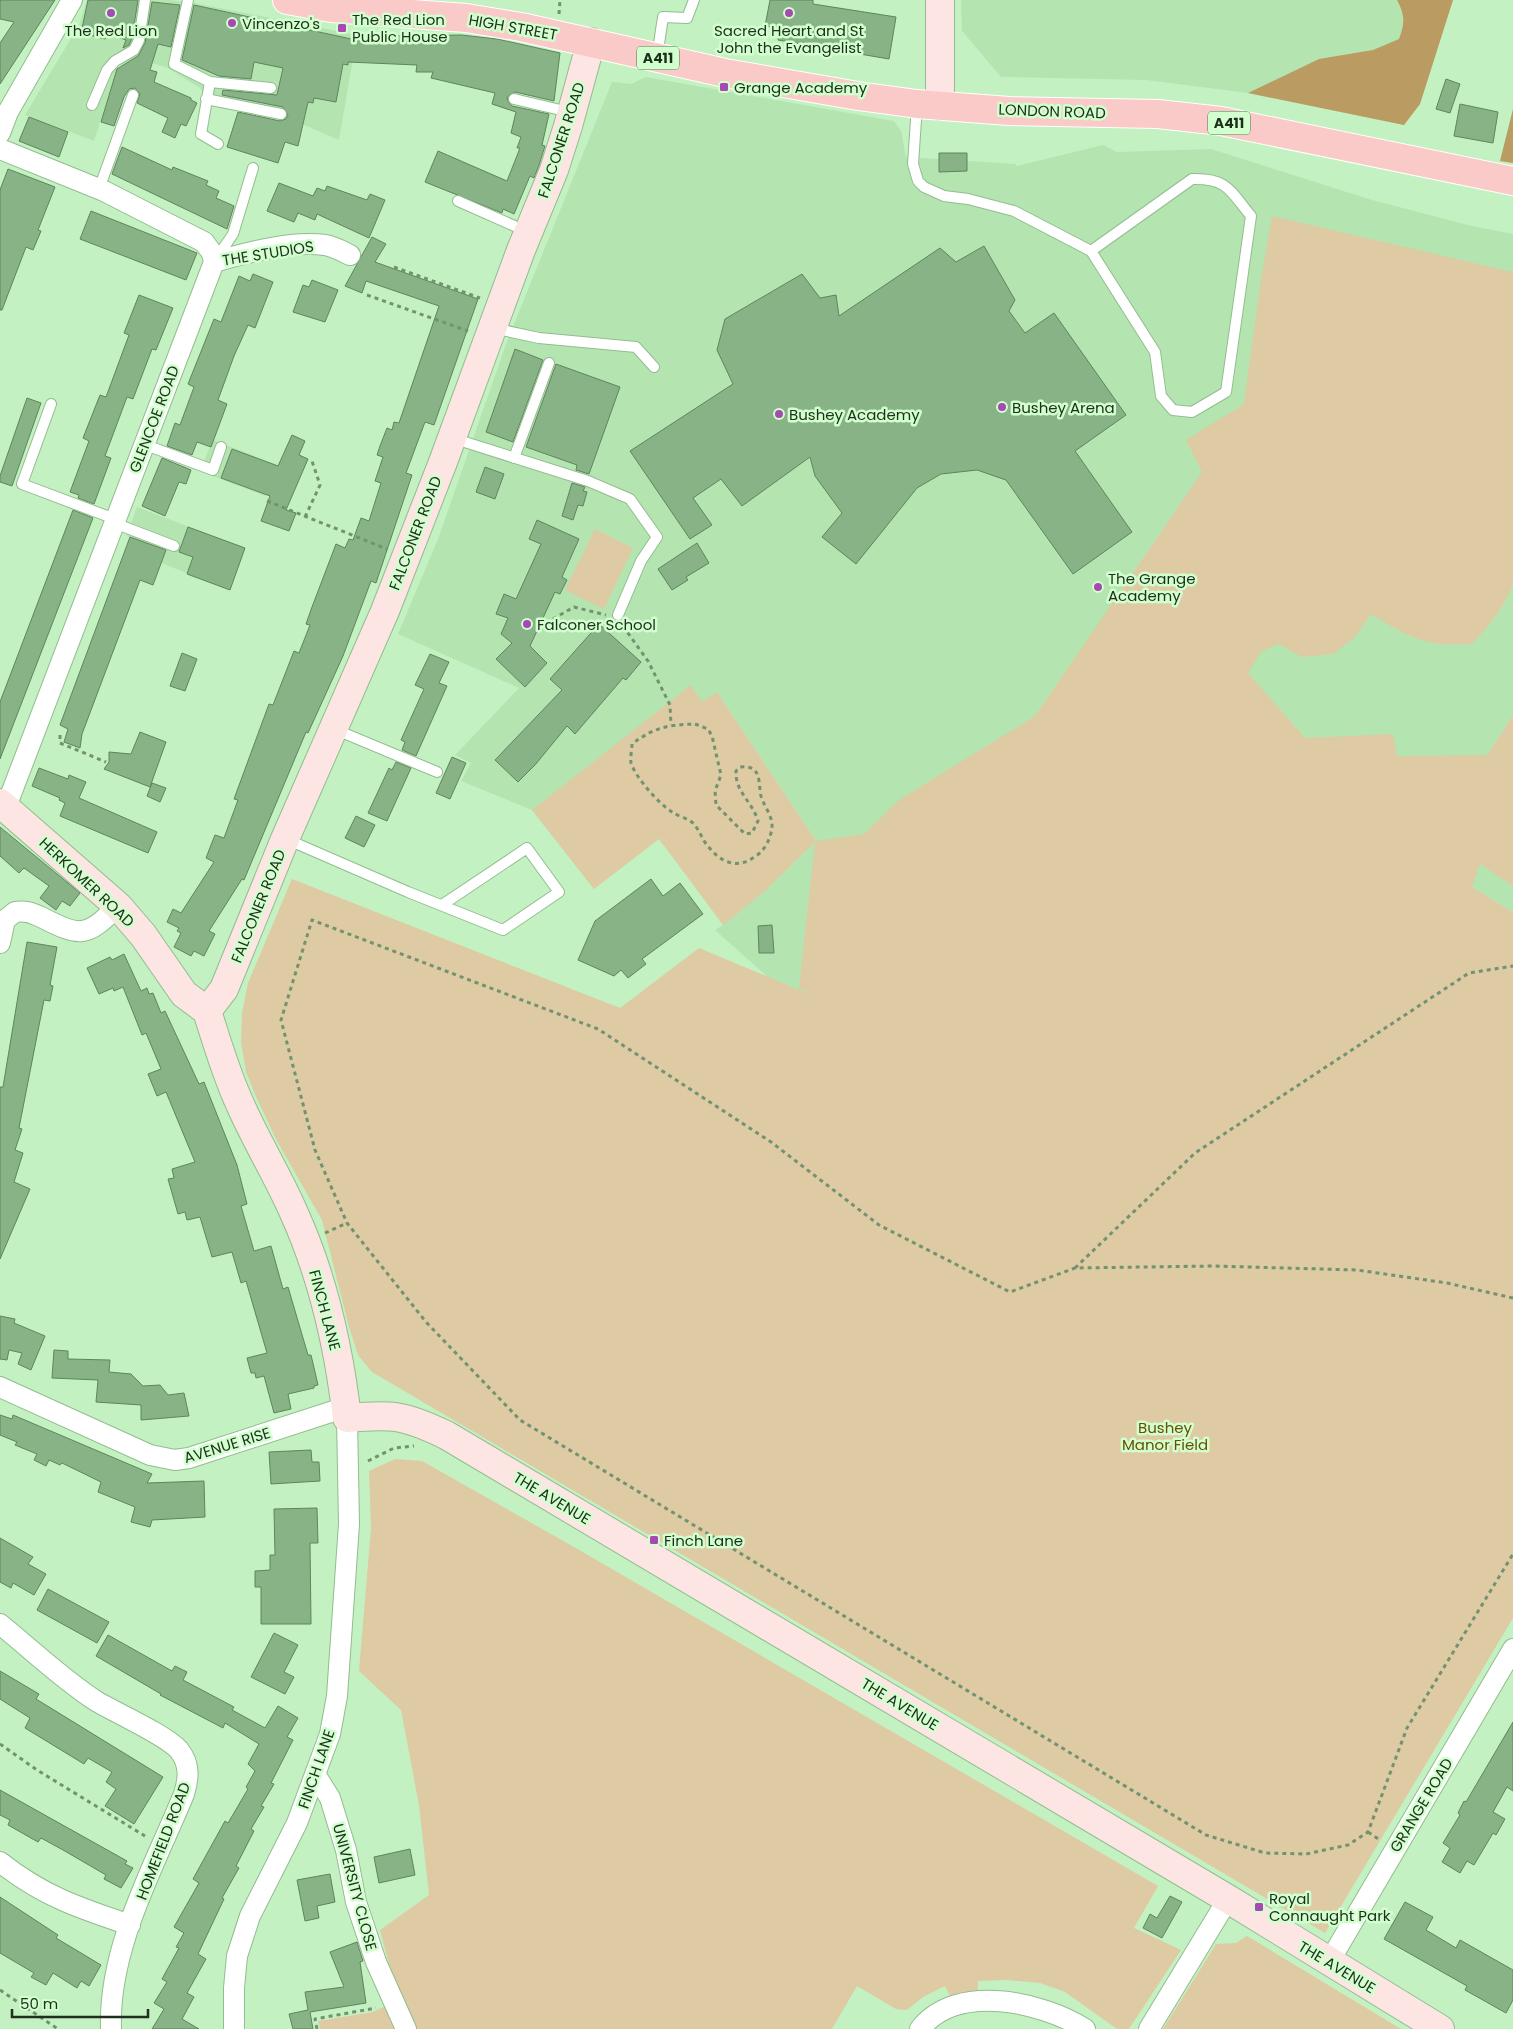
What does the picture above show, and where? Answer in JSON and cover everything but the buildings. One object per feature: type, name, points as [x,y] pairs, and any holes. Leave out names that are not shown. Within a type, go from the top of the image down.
[{"type":"main road","name":"HIGH STREET","points":[[287,0],[452,13],[591,42]]},
{"type":"main road","name":"LONDON ROAD","points":[[591,42],[657,58],[858,96],[929,105],[1009,111],[1158,114],[1221,121],[1513,181]]},
{"type":"street","points":[[0,133],[8,112],[72,0]]},
{"type":"street","points":[[929,105],[940,0]]},
{"type":"street","name":"FALCONER ROAD","points":[[207,1011],[224,989],[285,838],[406,556],[452,437],[489,333],[554,170],[591,42]]},
{"type":"street","points":[[0,149],[99,189],[204,242],[212,253],[214,262]]},
{"type":"street","name":"THE STUDIOS","points":[[214,262],[245,253],[311,244],[327,245],[350,255]]},
{"type":"street","name":"GLENCOE ROAD","points":[[3,805],[115,521],[214,262]]},
{"type":"street","name":"HERKOMER ROAD","points":[[3,805],[118,906],[143,935],[184,994],[207,1011]]},
{"type":"street","points":[[0,943],[5,920],[15,912],[32,913],[63,928],[81,932],[100,925],[118,906]]},
{"type":"street","name":"FINCH LANE","points":[[207,1011],[240,1104],[294,1212],[319,1283],[334,1338],[346,1413],[349,1524],[337,1696],[330,1734],[297,1824],[250,1916],[238,1956],[234,1988],[234,2029]]},
{"type":"street","name":"AVENUE RISE","points":[[0,1387],[150,1455],[175,1460],[189,1458],[346,1413]]},
{"type":"street","name":"THE AVENUE","points":[[346,1413],[391,1415],[408,1418],[446,1435],[1228,1899],[1440,2029]]},
{"type":"street","name":"HOMEFIELD ROAD","points":[[0,1624],[53,1670],[82,1691],[177,1748],[187,1767],[187,1785],[130,1925],[116,1974],[111,2012],[111,2029]]},
{"type":"street","name":"GRANGE ROAD","points":[[1329,1962],[1512,1653]]},
{"type":"street","name":"UNIVERSITY CLOSE","points":[[315,1774],[330,1798],[346,1850],[356,1902],[376,1962],[406,2029]]},
{"type":"street","points":[[0,1862],[45,1893],[84,1910],[130,1925]]},
{"type":"street","points":[[1149,2029],[1228,1899]]},
{"type":"street","points":[[920,2029],[940,2012],[963,2004],[987,2001],[1014,2001],[1042,2008],[1070,2019],[1085,2029]]},
{"type":"lane","points":[[92,106],[107,70],[115,61],[134,50],[139,40],[145,0]]},
{"type":"lane","points":[[188,0],[174,64],[210,82],[271,88]]},
{"type":"lane","points":[[657,58],[663,17],[687,18],[694,0]]},
{"type":"lane","points":[[210,82],[201,134],[218,144]]},
{"type":"lane","points":[[99,189],[133,95]]},
{"type":"lane","points":[[206,99],[281,114]]},
{"type":"lane","points":[[514,99],[572,113]]},
{"type":"lane","points":[[929,105],[913,164],[918,180],[924,187],[944,196],[968,199],[1014,211],[1091,251],[1155,352],[1161,396],[1173,410],[1192,412],[1226,392],[1251,216],[1224,183],[1209,178],[1192,179],[1091,251]]},
{"type":"lane","points":[[214,262],[233,234],[253,168]]},
{"type":"lane","points":[[458,201],[528,232]]},
{"type":"lane","points":[[489,333],[636,347],[654,367]]},
{"type":"lane","points":[[514,458],[549,363]]},
{"type":"lane","points":[[51,404],[22,484],[174,546]]},
{"type":"lane","points":[[452,437],[588,481],[630,499],[657,537],[641,561],[618,615]]},
{"type":"lane","points":[[144,444],[213,470],[221,447]]},
{"type":"lane","points":[[333,729],[437,772]]},
{"type":"lane","points":[[285,838],[442,905],[503,930],[559,892],[527,848],[442,905]]},
{"type":"path","points":[[394,267],[480,298]]},
{"type":"path","points":[[367,295],[489,333]]},
{"type":"path","points":[[305,517],[320,485],[311,458]]},
{"type":"path","points":[[267,501],[406,556]]},
{"type":"path","points":[[648,661],[670,705],[671,724]]},
{"type":"path","points":[[671,724],[695,724],[708,729],[712,736],[720,775],[715,791],[716,805],[745,834],[752,833],[758,821],[754,808],[739,790],[736,772],[740,767],[747,766],[754,769],[759,775],[760,798],[772,825],[768,841],[759,854],[747,863],[737,865],[725,862],[708,846],[693,823],[671,812],[638,778],[631,761],[632,744],[651,730],[671,724]]},
{"type":"path","points":[[60,735],[60,744],[106,762]]},
{"type":"path","points":[[1513,1298],[1447,1283],[1357,1270],[1213,1266],[1075,1268],[1010,1292],[879,1225],[771,1142],[598,1029],[312,920],[281,1020],[315,1150],[347,1223],[426,1322],[520,1420],[1206,1836],[1265,1853],[1306,1854],[1348,1845],[1368,1832],[1407,1728],[1513,1554]]},
{"type":"path","points":[[1075,1268],[1195,1153],[1469,973],[1513,966]]},
{"type":"path","points":[[0,1744],[37,1770],[163,1846]]},
{"type":"path","points":[[0,1990],[58,2029]]},
{"type":"path","points":[[317,2029],[315,2019],[374,2009]]},
{"type":"shaded area","points":[[87,0],[169,0],[194,3],[357,35],[339,140],[302,124],[212,104],[200,88],[166,67],[133,58],[130,67],[119,64],[94,141],[25,115],[79,25]]},
{"type":"shaded area","points":[[961,0],[1453,0],[1420,104],[1404,125],[1248,93],[1146,80],[1001,77],[962,31]]},
{"type":"shaded area","points":[[1397,0],[1453,0],[1420,104],[1404,125],[1248,93],[1319,59],[1373,50],[1399,39],[1403,19],[1402,10]]},
{"type":"shaded area","name":"The Grange Academy","points":[[646,77],[894,121],[901,131],[906,157],[1016,164],[1017,166],[1103,145],[1117,152],[1211,149],[1372,200],[1472,226],[1513,234],[1513,912],[1472,887],[892,1087],[715,930],[723,925],[702,703],[691,686],[594,889],[532,810],[461,781],[471,763],[455,755],[519,688],[398,634],[438,539],[506,344],[612,82],[631,84]]},
{"type":"shaded area","points":[[1513,109],[1513,163],[1500,161]]},
{"type":"shaded area","points":[[213,440],[278,465],[265,496],[157,455],[161,444],[204,461]]},
{"type":"shaded area","points":[[137,507],[245,548],[230,590],[161,563],[166,550],[126,536]]},
{"type":"green space","name":"Bushey Manor Field","points":[[1272,216],[1513,272],[1513,585],[1500,609],[1472,644],[1442,644],[1419,639],[1408,635],[1371,614],[1355,637],[1333,654],[1302,657],[1278,644],[1261,652],[1248,673],[1305,738],[1393,734],[1397,756],[1487,755],[1513,715],[1513,886],[1480,864],[1472,887],[1513,912],[1513,1618],[1325,1933],[372,1372],[358,1355],[322,1220],[277,1141],[257,1099],[246,1072],[241,1043],[242,1013],[248,983],[292,879],[620,1008],[699,948],[809,994],[799,988],[815,842],[765,891],[723,925],[659,839],[594,889],[532,810],[691,685],[702,702],[717,692],[816,841],[864,834],[899,800],[1035,716],[1202,472],[1186,440],[1244,404],[1260,285]]},
{"type":"green space","points":[[595,529],[633,548],[604,609],[565,590]]},
{"type":"green space","points":[[395,1459],[422,1461],[574,1547],[1158,1886],[1134,1928],[1181,1950],[1129,2029],[1117,2029],[1065,1992],[1040,1983],[1007,1980],[978,1981],[978,1996],[952,2000],[945,1986],[923,1997],[907,2010],[896,2009],[857,1986],[832,2029],[416,2029],[393,1979],[380,1930],[429,1895],[419,1805],[401,1710],[359,1671],[371,1528],[369,1471]]},
{"type":"green space","points":[[1247,1936],[1401,2029],[1163,2029],[1216,1944],[1236,1943]]},
{"type":"green space","points":[[386,2006],[397,2029],[320,2029],[318,2021],[373,2012]]},
{"type":"place","name":"The Red Lion","points":[[111,13]]},
{"type":"place","name":"Sacred Heart and St John the Evangelist","points":[[789,13]]},
{"type":"place","name":"Vincenzo's","points":[[232,23]]},
{"type":"place","name":"The Red Lion Public House","points":[[342,28]]},
{"type":"place","name":"Grange Academy","points":[[724,87]]},
{"type":"place","name":"Bushey Arena","points":[[1002,407]]},
{"type":"place","name":"Bushey Academy","points":[[779,414]]},
{"type":"place","name":"The Grange Academy","points":[[1098,587]]},
{"type":"place","name":"Falconer School","points":[[527,624]]},
{"type":"place","name":"Finch Lane","points":[[654,1540]]},
{"type":"place","name":"Royal Connaught Park","points":[[1259,1907]]}]
